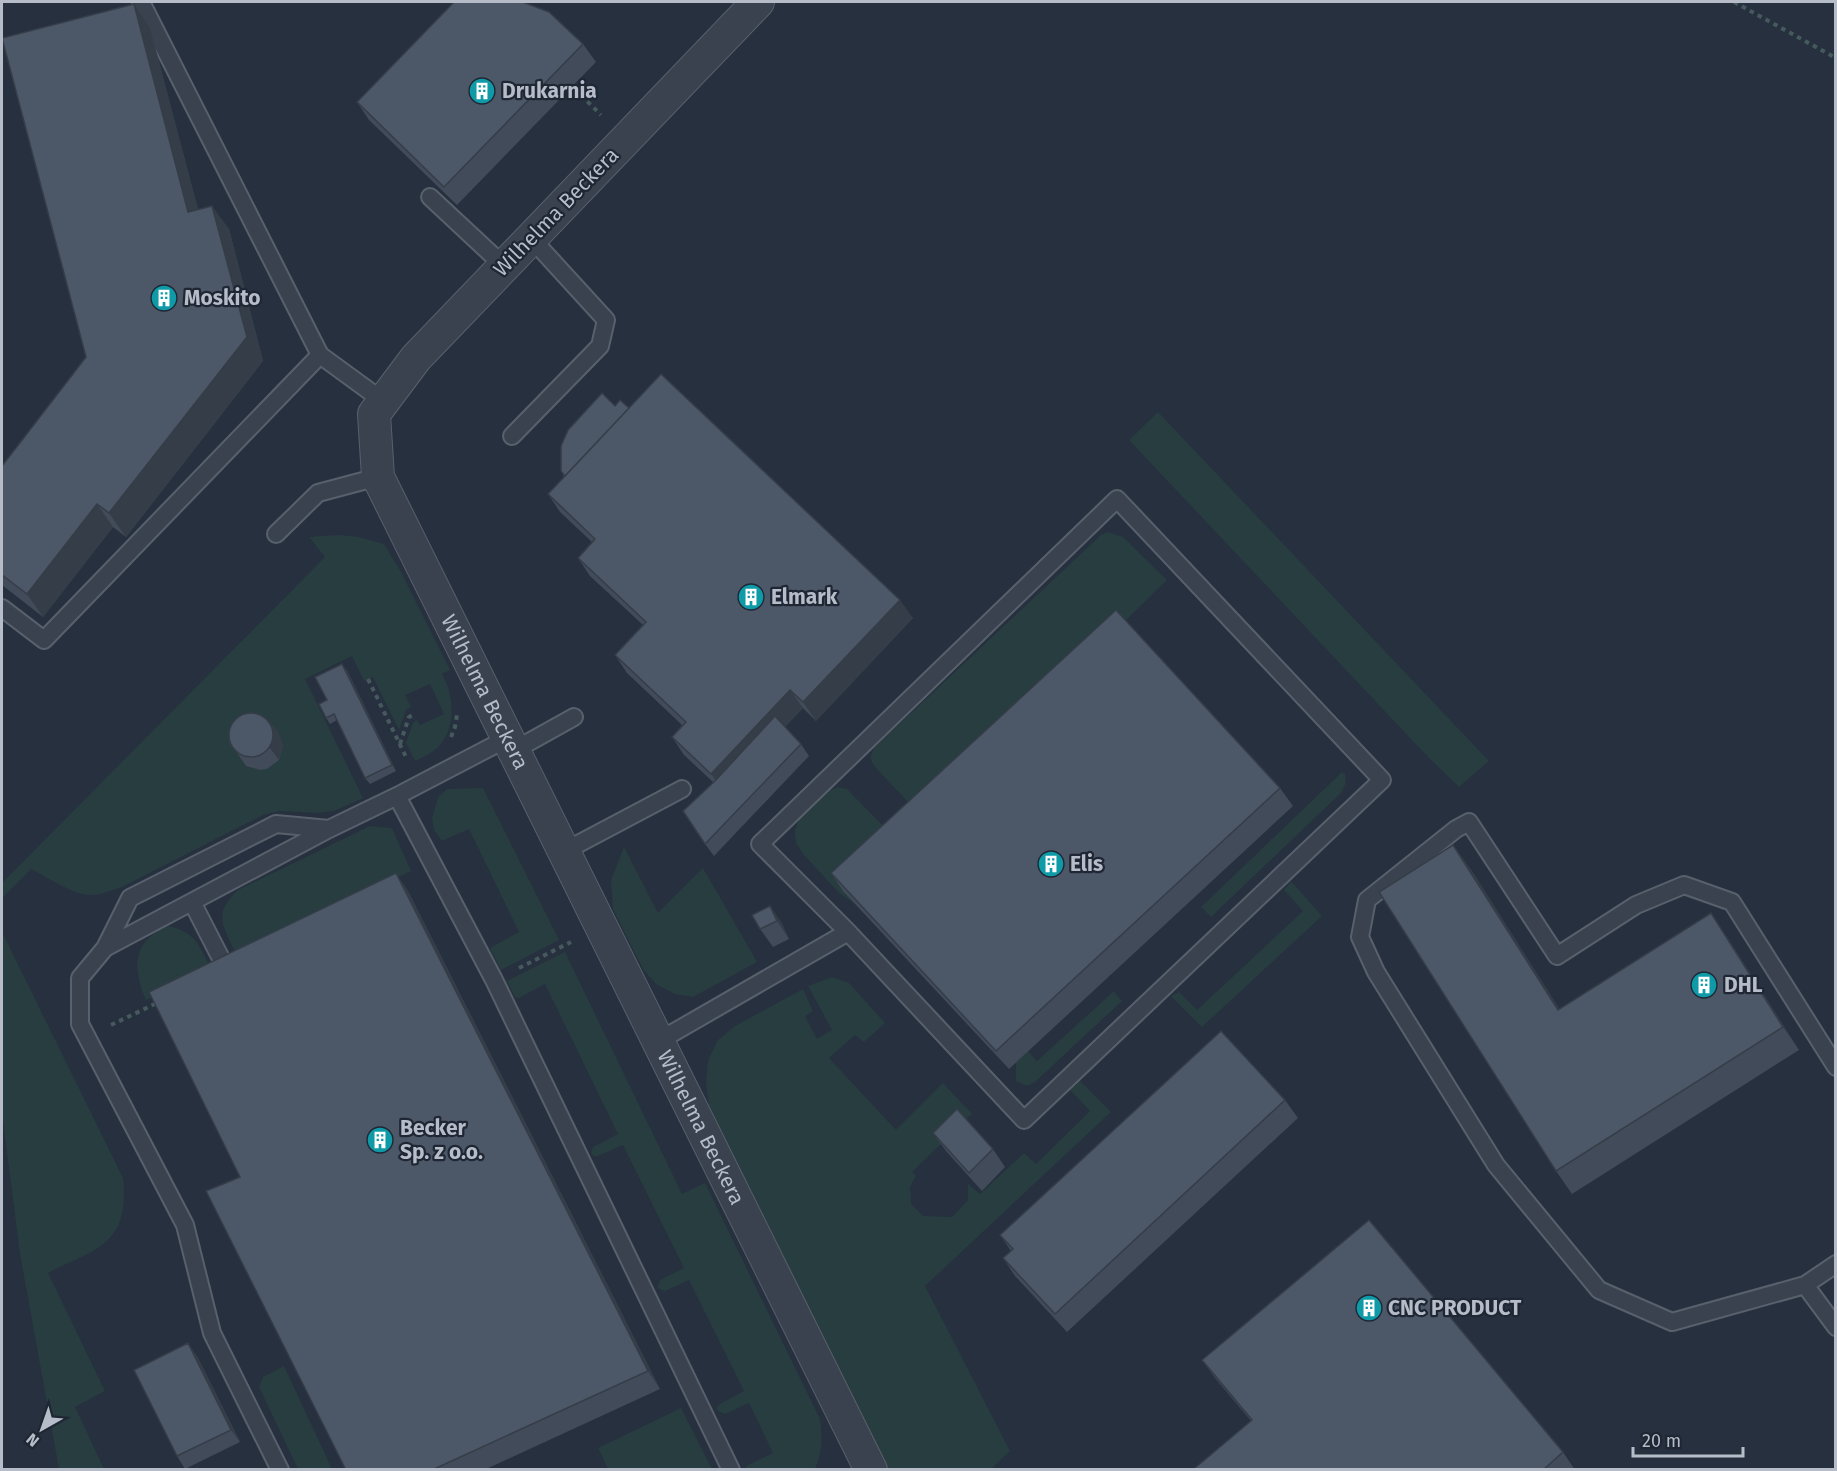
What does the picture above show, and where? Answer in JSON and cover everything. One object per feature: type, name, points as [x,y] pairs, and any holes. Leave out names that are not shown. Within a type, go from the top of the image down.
[{"type":"street","name":"Wilhelma Beckera","points":[[758,2],[416,358],[374,414],[378,477],[868,1469]]},
{"type":"lane","points":[[141,2],[320,355],[383,401]]},
{"type":"lane","points":[[430,197],[504,266]]},
{"type":"lane","points":[[512,436],[600,346],[606,320],[531,238]]},
{"type":"lane","points":[[2,608],[44,640],[320,355]]},
{"type":"lane","points":[[276,534],[318,493],[378,477]]},
{"type":"lane","points":[[1117,499],[1382,780],[1024,1120],[848,932],[760,844],[1117,499]]},
{"type":"lane","points":[[105,948],[329,829],[419,785],[574,717]]},
{"type":"lane","points":[[563,852],[682,789]]},
{"type":"lane","points":[[397,796],[494,980],[731,1470]]},
{"type":"lane","points":[[1836,1067],[1732,902],[1684,885],[1636,905],[1557,956],[1469,822],[1456,829],[1367,900],[1360,937],[1376,972],[1496,1165],[1599,1290],[1672,1322],[1805,1285],[1836,1264]]},
{"type":"lane","points":[[280,1470],[212,1333],[185,1225],[80,1024],[80,978],[105,948],[130,898],[276,824],[329,829]]},
{"type":"lane","points":[[192,902],[230,977]]},
{"type":"lane","points":[[657,1042],[848,932]]},
{"type":"lane","points":[[1805,1285],[1836,1327]]},
{"type":"path","points":[[1734,2],[1836,58]]},
{"type":"path","points":[[580,95],[604,118]]},
{"type":"path","points":[[368,679],[419,785]]},
{"type":"path","points":[[400,744],[409,717],[415,714]]},
{"type":"path","points":[[87,1037],[162,1000]]},
{"type":"green space","points":[[1158,412],[1489,761],[1459,787],[1428,757],[1129,440]]},
{"type":"green space","points":[[1108,532],[1123,537],[1167,580],[923,818],[875,767],[871,759],[874,749],[1101,535]]},
{"type":"green space","points":[[337,535],[359,537],[384,544],[402,574],[450,670],[442,674],[451,701],[451,720],[445,738],[439,746],[415,761],[406,743],[413,723],[417,720],[420,725],[444,714],[430,684],[405,695],[411,707],[406,710],[399,730],[373,677],[364,681],[352,656],[305,679],[363,798],[334,811],[319,813],[280,811],[263,815],[122,887],[101,894],[81,894],[31,869],[2,898],[2,883],[325,557],[309,537]]},
{"type":"green space","points":[[1342,772],[1345,774],[1346,783],[1341,793],[1211,917],[1201,907]]},
{"type":"green space","points":[[838,787],[847,789],[894,837],[854,903],[839,893],[796,843],[795,830],[799,819],[831,790]]},
{"type":"green space","points":[[483,788],[559,940],[501,970],[490,948],[519,932],[469,829],[442,841],[434,830],[432,818],[438,797],[447,789]]},
{"type":"green space","points":[[370,826],[392,828],[411,871],[237,956],[224,929],[222,914],[225,906],[238,890]]},
{"type":"green space","points":[[624,847],[658,913],[703,868],[757,962],[693,997],[675,994],[656,984],[643,969],[613,909],[611,880]]},
{"type":"green space","points":[[1291,881],[1322,916],[1202,1027],[1171,996],[1179,992],[1197,1010],[1303,911],[1284,890]]},
{"type":"green space","points":[[168,926],[185,932],[196,941],[211,969],[146,1000],[138,977],[138,957],[147,939]]},
{"type":"green space","points":[[2,932],[123,1178],[124,1201],[121,1218],[115,1231],[95,1250],[48,1273],[105,1391],[75,1407],[104,1469],[59,1469],[20,1254],[2,1113]]},
{"type":"green space","points":[[565,952],[682,1194],[705,1183],[820,1419],[821,1445],[815,1469],[745,1469],[746,1466],[773,1453],[749,1403],[725,1414],[718,1411],[717,1407],[720,1404],[744,1391],[689,1280],[665,1291],[657,1288],[660,1280],[684,1268],[623,1145],[598,1156],[591,1153],[593,1147],[618,1134],[545,984],[519,998],[515,997],[507,981]]},
{"type":"green space","points":[[832,977],[849,983],[885,1023],[864,1042],[855,1035],[829,1058],[896,1130],[943,1083],[972,1114],[912,1172],[916,1176],[910,1187],[911,1204],[923,1216],[952,1217],[968,1200],[968,1184],[980,1194],[1024,1153],[1036,1164],[1090,1111],[1070,1090],[1080,1081],[1111,1112],[925,1286],[1010,1451],[991,1469],[889,1469],[709,1106],[706,1082],[708,1060],[718,1040],[735,1026],[803,989],[813,1011],[805,1016],[817,1039],[832,1030],[808,986]]},
{"type":"green space","points":[[1114,991],[1122,1001],[1035,1082],[1027,1086],[1016,1081],[1016,1062],[1028,1051],[1037,1061]]},
{"type":"green space","points":[[284,1366],[332,1469],[298,1469],[259,1387],[263,1377]]},
{"type":"green space","points":[[681,1408],[712,1469],[608,1469],[598,1448]]},
{"type":"building","name":"Drukarnia","points":[[454,2],[523,2],[549,12],[583,44],[444,187],[357,102]]},
{"type":"building","name":"Moskito","points":[[134,4],[188,212],[212,206],[247,337],[109,513],[97,504],[27,594],[2,575],[2,466],[86,357],[2,38]]},
{"type":"building","name":"Elmark","points":[[661,374],[900,600],[803,702],[790,690],[711,774],[672,737],[686,722],[615,655],[646,622],[578,558],[595,539],[548,494]]},
{"type":"building","points":[[602,393],[615,406],[620,400],[629,408],[565,476],[561,471],[561,446],[568,430]]},
{"type":"building","name":"Elis","points":[[1116,610],[1280,788],[996,1051],[831,873]]},
{"type":"building","points":[[342,664],[392,765],[365,778],[334,714],[326,718],[319,704],[327,700],[315,677]]},
{"type":"building","points":[[251,713],[260,714],[267,719],[272,726],[272,744],[267,751],[260,756],[251,757],[242,756],[235,751],[230,744],[229,735],[230,726],[235,719],[242,714]]},
{"type":"building","points":[[775,716],[801,744],[705,844],[683,811],[716,780]]},
{"type":"building","name":"DHL","points":[[1453,845],[1558,1010],[1711,913],[1783,1027],[1556,1171],[1379,892]]},
{"type":"building","name":"Becker Sp. z o.o.","points":[[396,873],[648,1371],[432,1470],[346,1470],[206,1191],[240,1177],[149,992]]},
{"type":"building","points":[[770,906],[777,921],[760,929],[752,915]]},
{"type":"building","points":[[1221,1031],[1285,1100],[1055,1314],[1003,1258],[1013,1249],[1000,1235]]},
{"type":"building","points":[[957,1109],[993,1149],[969,1173],[933,1133]]},
{"type":"building","name":"CNC PRODUCT","points":[[1369,1220],[1563,1452],[1543,1470],[1196,1470],[1195,1468],[1252,1420],[1202,1360]]},
{"type":"building","points":[[188,1343],[231,1430],[177,1456],[134,1370]]},
{"type":"place","name":"Drukarnia","points":[[482,91]]},
{"type":"place","name":"Moskito","points":[[164,298]]},
{"type":"place","name":"Elmark","points":[[751,597]]},
{"type":"place","name":"Elis","points":[[1051,864]]},
{"type":"place","name":"DHL","points":[[1704,985]]},
{"type":"place","name":"Becker Sp. z o.o.","points":[[380,1140]]},
{"type":"place","name":"CNC PRODUCT","points":[[1369,1308]]}]
